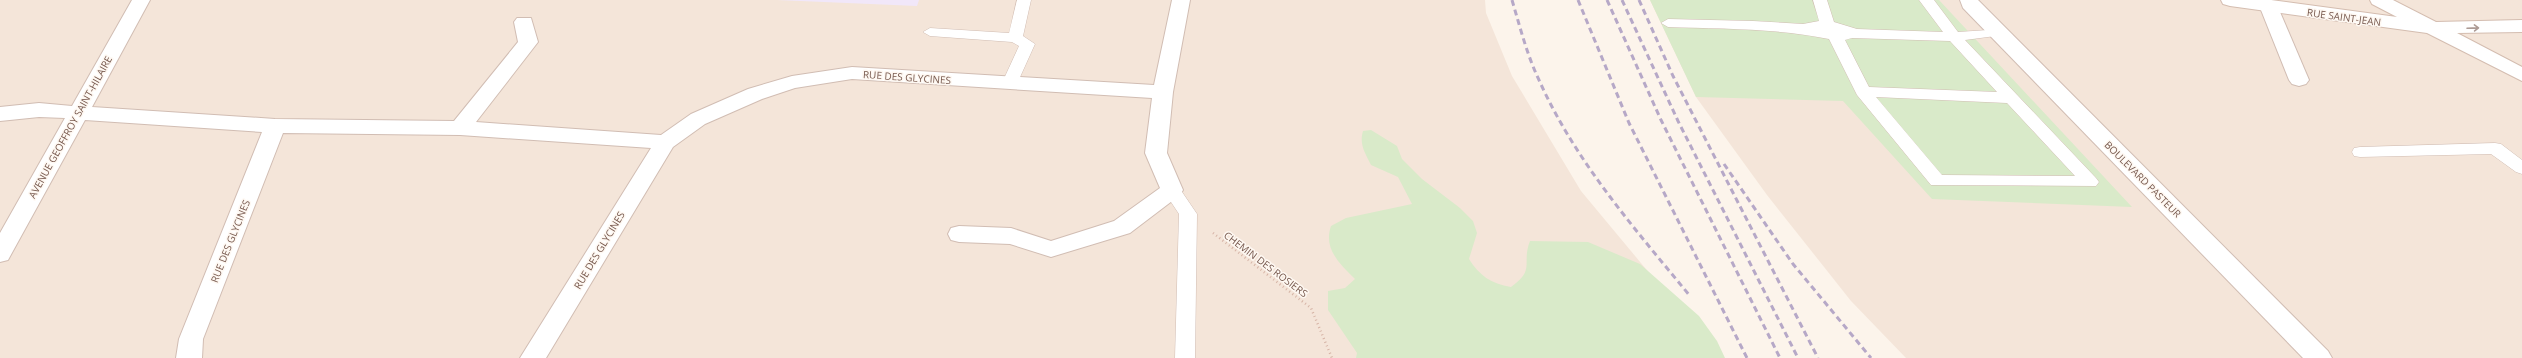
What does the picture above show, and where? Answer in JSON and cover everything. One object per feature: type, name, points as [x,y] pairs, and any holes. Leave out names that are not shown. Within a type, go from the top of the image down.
[{"type":"street","name":"AVENUE GEOFFROY SAINT-HILAIRE","points":[[0,254],[141,0]]},
{"type":"street","points":[[959,234],[1011,236],[1051,249],[1122,227],[1172,190],[1156,153],[1163,92],[1181,0]]},
{"type":"street","name":"BOULEVARD PASTEUR","points":[[1969,0],[1970,4],[2319,358]]},
{"type":"street","name":"RUE SAINT-JEAN","points":[[2230,0],[2434,28]]},
{"type":"street","points":[[2296,10],[2313,6],[2321,0]]},
{"type":"street","points":[[2379,0],[2522,75]]},
{"type":"street","points":[[2268,5],[2299,80]]},
{"type":"street","points":[[460,128],[528,42],[524,22]]},
{"type":"street","points":[[2434,28],[2522,26]]},
{"type":"street","name":"RUE DES GLYCINES","points":[[533,358],[665,142],[698,119],[755,94],[792,82],[852,73],[1163,92]]},
{"type":"street","points":[[0,114],[39,110],[275,126],[460,128],[665,142]]},
{"type":"street","name":"RUE DES GLYCINES","points":[[189,358],[191,339],[275,126]]},
{"type":"lane","points":[[1015,38],[1024,0]]},
{"type":"lane","points":[[1820,0],[1832,31],[1863,92],[1937,181],[2090,182],[1954,37],[1926,0]]},
{"type":"lane","points":[[1668,23],[1954,37],[1998,32]]},
{"type":"lane","points":[[930,32],[1015,38],[1027,44],[1010,83]]},
{"type":"lane","points":[[1863,92],[2011,98]]},
{"type":"lane","points":[[2360,152],[2495,148],[2522,168]]},
{"type":"lane","points":[[1172,190],[1188,214],[1185,358]]},
{"type":"path","name":"CHEMIN DES ROSIERS","points":[[1188,214],[1310,308],[1332,358]]},
{"type":"shaded area","points":[[0,0],[1485,0],[1486,13],[1512,76],[1581,191],[1720,358],[0,358]]},
{"type":"shaded area","points":[[777,0],[919,0],[917,6]]},
{"type":"shaded area","points":[[1650,0],[2522,0],[2522,358],[1906,358],[1851,301],[1767,195],[1696,97]]},
{"type":"green space","points":[[1650,0],[1939,0],[2132,207],[1932,199],[1843,101],[1696,97]]},
{"type":"green space","points":[[1371,130],[1397,146],[1402,159],[1422,179],[1460,208],[1473,221],[1477,233],[1469,259],[1477,270],[1486,278],[1497,284],[1511,287],[1519,281],[1526,271],[1530,241],[1588,242],[1640,264],[1699,316],[1717,341],[1725,358],[1356,358],[1357,353],[1328,310],[1328,291],[1345,288],[1355,279],[1334,256],[1329,242],[1331,226],[1346,218],[1412,204],[1398,177],[1371,165],[1363,148],[1362,136],[1363,131]]},
{"type":"railway","points":[[1512,0],[1531,61],[1554,110],[1570,138],[1607,193],[1690,296]]},
{"type":"railway","points":[[1578,0],[1629,123],[1747,358]]},
{"type":"railway","points":[[1607,0],[1661,120],[1780,358]]},
{"type":"railway","points":[[1622,0],[1678,121],[1798,358]]},
{"type":"railway","points":[[1639,0],[1673,76],[1818,358]]},
{"type":"railway","points":[[1724,164],[1793,264],[1871,358]]}]
